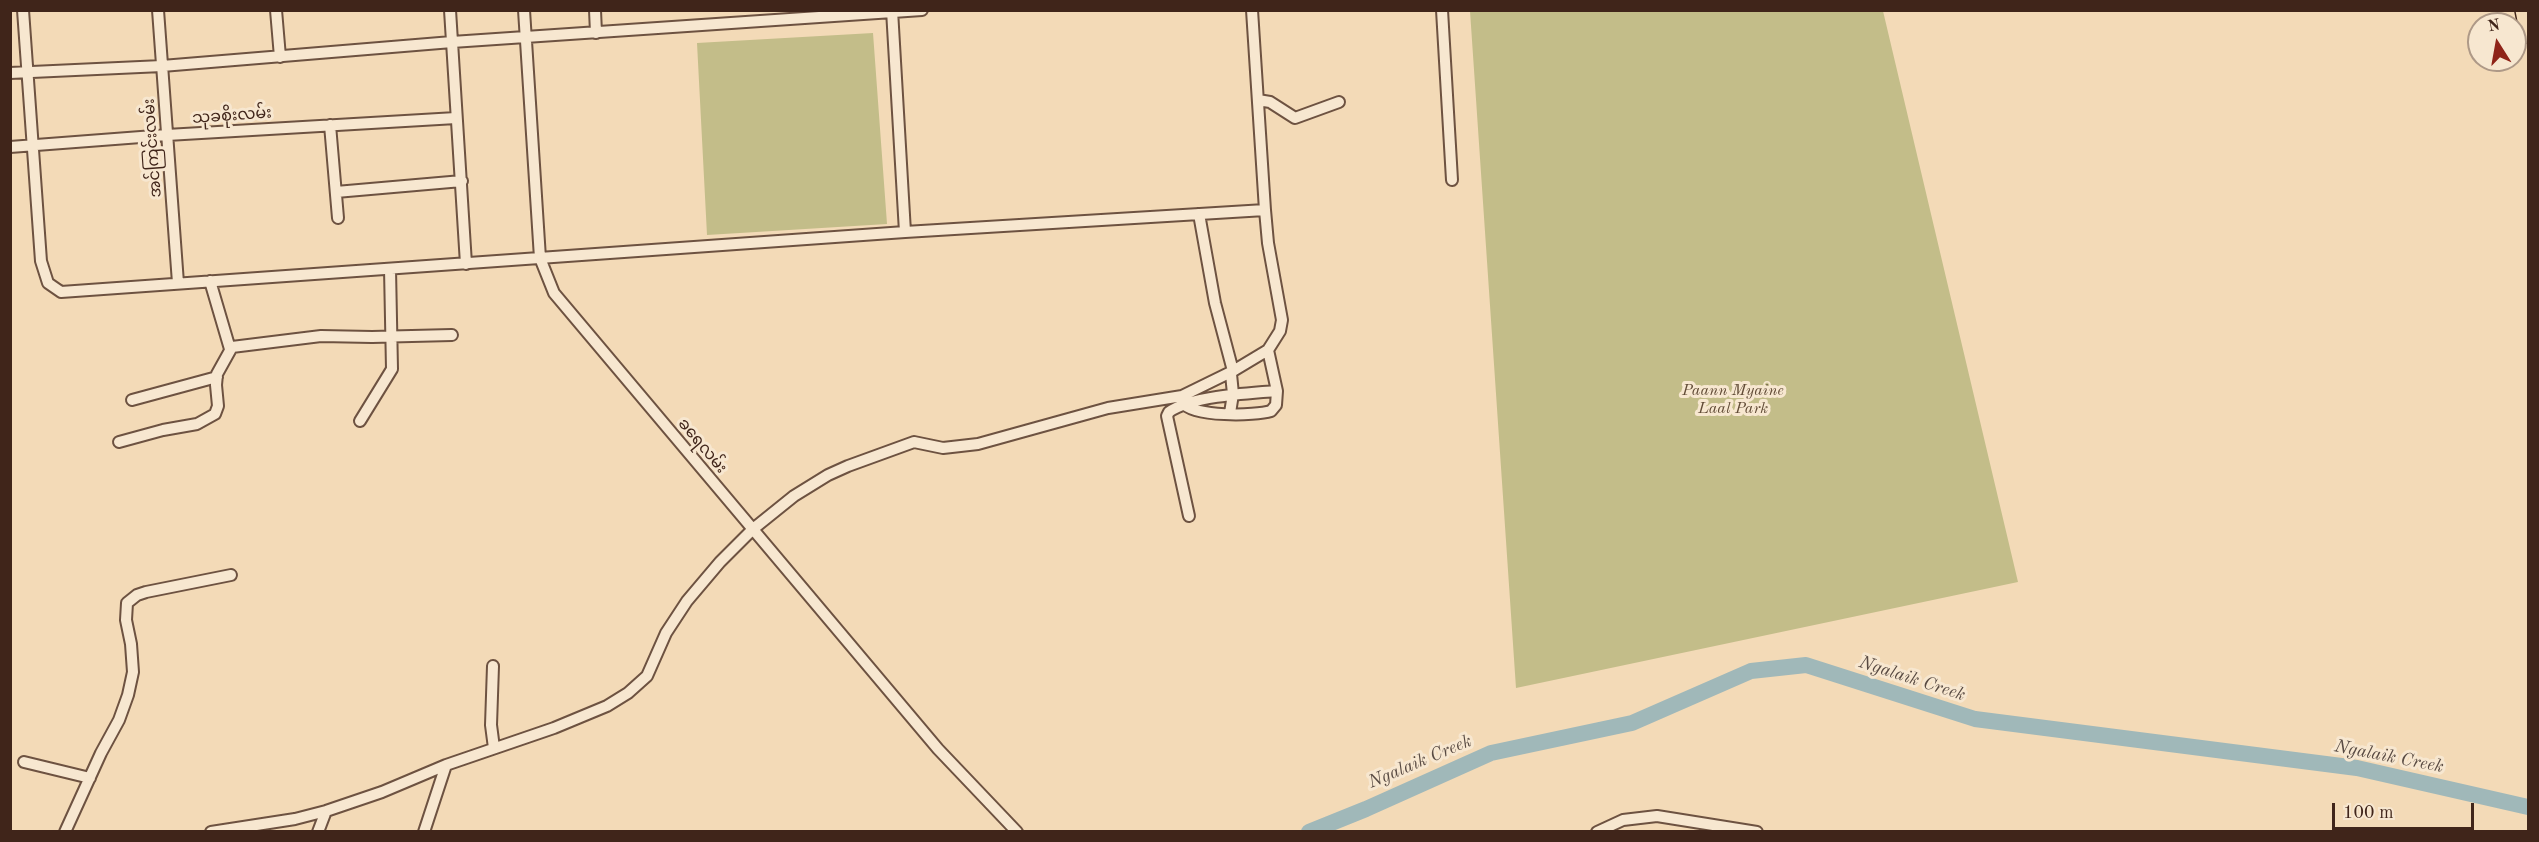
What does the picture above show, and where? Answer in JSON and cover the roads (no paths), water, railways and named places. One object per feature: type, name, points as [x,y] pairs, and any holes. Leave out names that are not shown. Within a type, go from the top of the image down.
[{"type":"highway","points":[[2523,10],[2529,35]]},
{"type":"street","points":[[23,10],[41,261],[44,273],[53,288],[61,292],[905,232],[1265,210]]},
{"type":"street","name":"အင်ကြင်းလမ်း","points":[[158,10],[178,283]]},
{"type":"street","points":[[276,10],[280,57]]},
{"type":"street","points":[[450,10],[466,264]]},
{"type":"street","name":"ခရေလမ်း","points":[[525,10],[540,258],[554,293],[938,749],[1017,831]]},
{"type":"street","points":[[595,10],[596,33]]},
{"type":"street","points":[[10,73],[162,66],[452,42],[596,33],[777,16],[922,10]]},
{"type":"street","points":[[1189,516],[1167,416],[1169,411],[1183,400],[1268,350],[1280,331],[1282,320],[1268,243],[1252,10]]},
{"type":"street","points":[[1442,10],[1452,180]]},
{"type":"street","points":[[892,11],[905,232]]},
{"type":"street","points":[[1258,100],[1270,102],[1295,118],[1339,102]]},
{"type":"street","name":"သုခစိုးလမ်း","points":[[10,147],[456,118]]},
{"type":"street","points":[[330,125],[338,218]]},
{"type":"street","points":[[336,192],[462,181]]},
{"type":"street","points":[[1199,214],[1215,303],[1233,371],[1230,413]]},
{"type":"street","points":[[360,422],[392,369],[390,269]]},
{"type":"street","points":[[210,280],[230,349]]},
{"type":"street","points":[[119,441],[196,424],[212,417],[218,406],[217,377],[230,349],[236,346],[321,336],[452,334]]},
{"type":"street","points":[[1183,400],[1194,410],[1207,413],[1270,411],[1276,405],[1277,391],[1268,350]]},
{"type":"street","points":[[132,400],[217,377]]},
{"type":"street","points":[[211,831],[249,829],[326,811],[408,782],[446,765],[554,728],[607,706],[647,676],[666,633],[687,601],[753,529],[794,496],[828,475],[914,442],[943,448],[978,444],[1108,408],[1277,391]]},
{"type":"street","points":[[65,831],[128,695],[133,672],[126,620],[127,603],[146,592],[231,575]]},
{"type":"street","points":[[493,666],[491,725],[494,748]]},
{"type":"street","points":[[24,762],[90,778]]},
{"type":"street","points":[[424,831],[446,765]]},
{"type":"street","points":[[318,831],[326,811]]},
{"type":"street","points":[[1597,831],[1623,820],[1657,816],[1757,831]]},
{"type":"waterway","name":"Ngalaik Creek","points":[[1309,832],[1491,753],[1632,723],[1751,671],[1806,665],[1975,719],[2357,768],[2528,807]]},
{"type":"park label","name":"Paann Myaine Laal Park","points":[[1733,400]]}]
